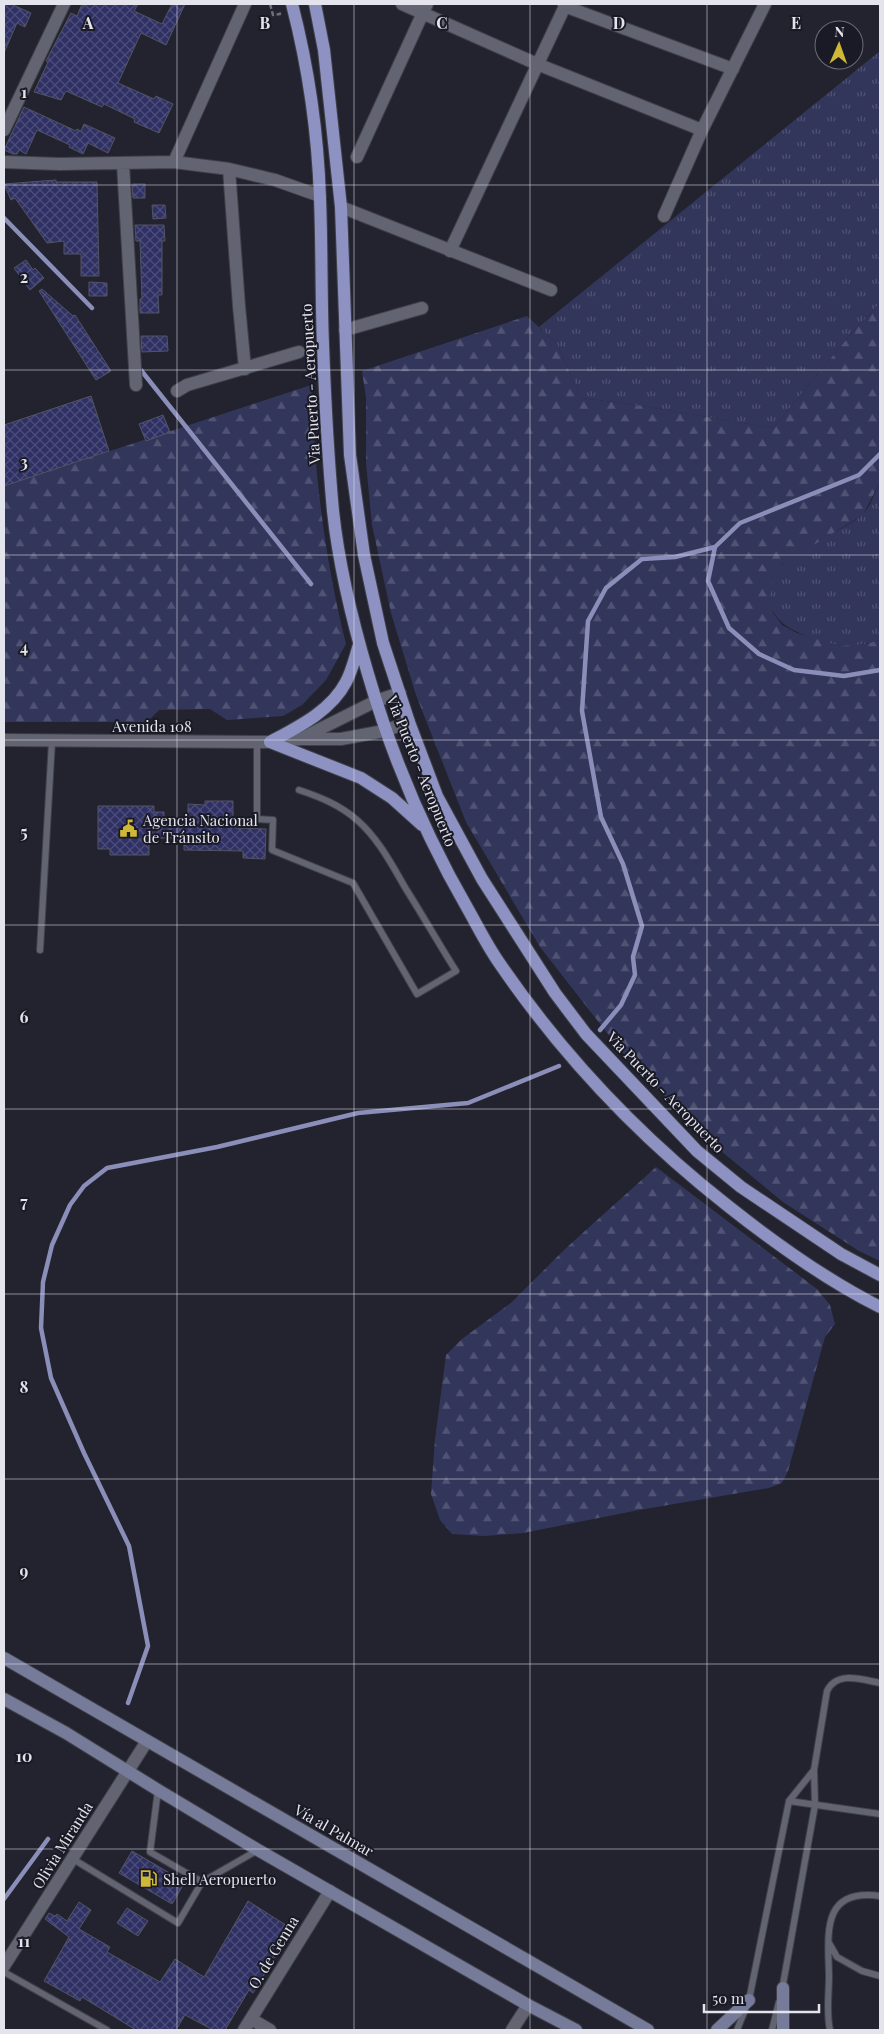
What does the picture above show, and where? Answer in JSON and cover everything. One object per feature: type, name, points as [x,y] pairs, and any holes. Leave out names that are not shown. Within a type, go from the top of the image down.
[{"type":"main road","name":"Via Puerto - Aeropuerto","points":[[292,4],[302,48],[315,136],[320,196],[323,343],[333,512],[345,594],[384,731],[425,827],[443,866],[497,961],[539,1018],[606,1097],[683,1171],[768,1238],[851,1292],[880,1307]]},
{"type":"main road","name":"Via Puerto - Aeropuerto","points":[[315,4],[324,50],[341,207],[350,455],[364,555],[383,643],[409,722],[437,796],[482,879],[555,993],[586,1034],[697,1151],[741,1187],[840,1254],[880,1275]]},
{"type":"main road","points":[[270,742],[309,720],[333,701],[346,682],[359,645]]},
{"type":"main road","points":[[270,742],[361,778],[392,798],[425,827]]},
{"type":"main road","name":"Vía al Palmar","points":[[4,1658],[648,2030]]},
{"type":"main road","points":[[4,1699],[66,1733],[258,1850],[528,2005],[576,2030]]},
{"type":"main road","points":[[782,1988],[783,2030]]},
{"type":"main road","points":[[717,2030],[749,2000]]},
{"type":"street","points":[[4,130],[64,4]]},
{"type":"street","points":[[174,162],[246,4]]},
{"type":"street","points":[[402,4],[425,8],[537,64],[702,130]]},
{"type":"street","points":[[664,216],[702,130],[765,4]]},
{"type":"street","points":[[450,251],[565,5],[733,70]]},
{"type":"street","points":[[356,157],[425,8]]},
{"type":"street","points":[[4,162],[122,164],[174,162],[229,169],[275,180],[320,196]]},
{"type":"street","points":[[122,164],[136,385]]},
{"type":"street","points":[[229,169],[245,368]]},
{"type":"street","points":[[341,207],[551,290]]},
{"type":"street","points":[[345,330],[422,308]]},
{"type":"street","points":[[177,391],[187,385],[299,352]]},
{"type":"street","name":"Avenida 108","points":[[300,739],[376,701],[400,693]]},
{"type":"street","name":"Avenida 108","points":[[4,740],[270,742],[300,739],[341,739],[384,731],[409,722]]},
{"type":"street","name":"Olivia Miranda","points":[[4,1966],[146,1741]]},
{"type":"street","name":"O. de Genna","points":[[244,2030],[330,1891]]},
{"type":"street","points":[[512,2030],[528,2005]]},
{"type":"street","points":[[251,2019],[270,2030]]},
{"type":"lane","points":[[40,950],[52,741]]},
{"type":"lane","points":[[257,742],[257,819],[273,820],[272,850],[353,883],[417,994],[456,971],[390,862],[372,836],[357,820],[340,807],[320,797],[299,790]]},
{"type":"lane","points":[[772,2030],[782,1988],[815,1804],[814,1770],[829,1687],[836,1681],[846,1678],[880,1683]]},
{"type":"lane","points":[[737,2030],[749,2000],[788,1801],[814,1770]]},
{"type":"lane","points":[[158,1790],[150,1852],[202,1882]]},
{"type":"lane","points":[[788,1801],[880,1814]]},
{"type":"lane","points":[[73,1859],[178,1923],[202,1882],[258,1850]]},
{"type":"lane","points":[[830,2030],[828,1942],[830,1921],[840,1904],[847,1898],[863,1894],[880,1896]]},
{"type":"lane","points":[[828,1942],[837,1957],[862,1971],[880,1976]]},
{"type":"lane","points":[[4,1972],[107,2030]]},
{"type":"path","points":[[270,4],[273,15],[280,14],[279,9]]},
{"type":"green space","points":[[880,51],[880,303],[851,334],[773,428],[630,404],[581,398],[557,344],[539,327],[857,70],[864,70],[864,64]]},
{"type":"green space","points":[[880,303],[880,482],[863,515],[782,564],[773,579],[770,598],[773,613],[782,625],[797,633],[841,646],[866,644],[880,640],[880,1261],[859,1251],[783,1202],[704,1137],[622,1052],[540,947],[466,822],[416,695],[391,613],[372,525],[366,463],[366,398],[362,371],[527,316],[557,344],[581,398],[630,404],[773,428],[851,334]]},
{"type":"green space","points":[[311,385],[318,484],[326,547],[346,644],[326,680],[302,705],[283,716],[227,720],[210,709],[159,710],[147,722],[4,722],[4,486]]},
{"type":"green space","points":[[880,482],[880,640],[871,643],[843,646],[824,642],[793,630],[777,618],[772,610],[770,590],[773,578],[788,559],[862,515],[870,504]]},
{"type":"green space","points":[[656,1167],[817,1289],[830,1305],[835,1324],[825,1337],[788,1471],[782,1483],[769,1488],[639,1510],[523,1533],[484,1536],[452,1534],[440,1520],[431,1494],[435,1439],[446,1355],[462,1339],[512,1302],[565,1249]]},
{"type":"building","points":[[4,4],[11,4],[31,13],[25,27],[17,23],[4,53]]},
{"type":"building","points":[[82,4],[138,4],[134,11],[162,24],[172,4],[185,4],[166,45],[141,33],[118,83],[154,99],[156,96],[173,104],[159,133],[134,122],[135,119],[104,104],[102,107],[66,91],[61,100],[34,92],[48,62],[46,61],[71,13],[77,16]]},
{"type":"building","points":[[24,107],[76,131],[77,129],[81,131],[84,124],[115,138],[108,153],[88,143],[83,154],[69,147],[70,145],[37,130],[26,154],[19,150],[17,154],[13,154],[4,150]]},
{"type":"building","points":[[56,180],[56,182],[97,182],[99,276],[81,276],[81,254],[64,254],[64,241],[47,243],[15,198],[11,200],[4,184]]},
{"type":"building","points":[[132,184],[145,184],[145,198],[133,198]]},
{"type":"building","points":[[152,205],[165,205],[166,218],[153,219]]},
{"type":"building","points":[[135,225],[164,225],[165,241],[162,241],[162,295],[158,295],[159,313],[140,313],[140,299],[142,299],[140,241],[136,241]]},
{"type":"building","points":[[26,260],[33,270],[35,268],[44,278],[30,290],[14,268]]},
{"type":"building","points":[[89,282],[107,283],[107,296],[89,296]]},
{"type":"building","points":[[42,289],[73,316],[75,315],[111,371],[96,380],[39,291]]},
{"type":"building","points":[[141,336],[167,336],[168,351],[142,352]]},
{"type":"building","points":[[91,396],[109,451],[4,486],[4,425]]},
{"type":"building","points":[[163,415],[170,432],[146,441],[139,424]]},
{"type":"building","points":[[205,801],[233,801],[233,820],[236,820],[235,828],[266,829],[265,859],[243,858],[243,851],[184,850],[184,838],[149,838],[149,855],[110,855],[110,849],[98,849],[98,806],[154,806],[154,812],[164,812],[164,821],[188,820],[188,804],[205,805]]},
{"type":"building","points":[[132,1851],[185,1882],[172,1904],[119,1873]]},
{"type":"building","points":[[248,1901],[292,1929],[253,1993],[249,1990],[225,2030],[213,2030],[185,2015],[176,2030],[136,2030],[82,1997],[80,2001],[44,1981],[69,1937],[45,1919],[49,1913],[55,1916],[57,1914],[67,1921],[79,1902],[91,1910],[79,1929],[110,1947],[107,1952],[160,1982],[175,1959],[204,1977]]},
{"type":"building","points":[[127,1908],[148,1921],[138,1936],[117,1923]]},
{"type":"waterway","points":[[4,218],[92,308]]},
{"type":"waterway","points":[[140,369],[311,584]]},
{"type":"waterway","points":[[880,454],[859,475],[740,523],[715,547],[708,581],[729,628],[759,654],[794,670],[844,676],[880,670]]},
{"type":"waterway","points":[[600,1030],[621,1005],[635,975],[633,957],[642,926],[623,864],[601,817],[582,711],[588,621],[606,588],[642,559],[675,557],[715,547]]},
{"type":"waterway","points":[[128,1703],[148,1646],[129,1546],[84,1453],[51,1378],[41,1328],[43,1282],[52,1245],[70,1205],[84,1186],[107,1168],[217,1147],[358,1113],[468,1103],[559,1066]]},
{"type":"waterway","points":[[4,1899],[48,1839]]},
{"type":"place","name":"Agencia Nacional de Tránsito","points":[[129,829]]},
{"type":"place","name":"Shell Aeropuerto","points":[[149,1879]]}]
